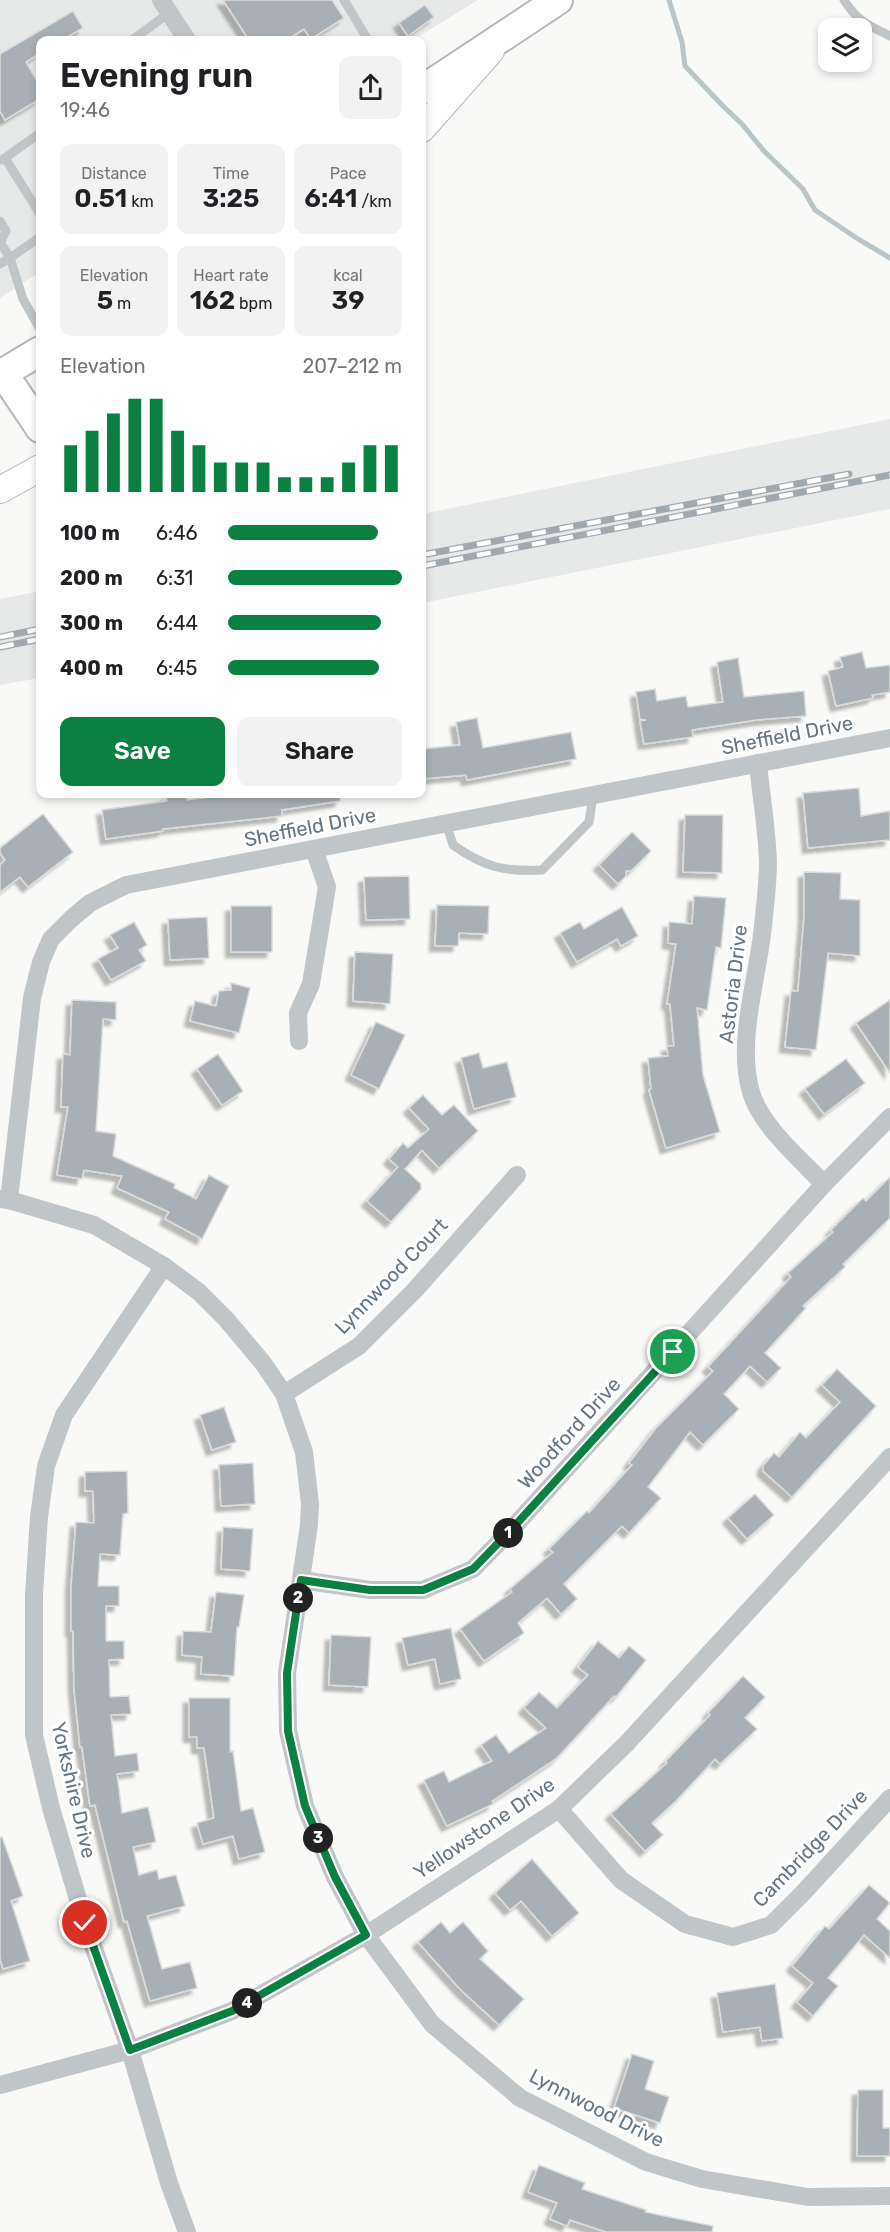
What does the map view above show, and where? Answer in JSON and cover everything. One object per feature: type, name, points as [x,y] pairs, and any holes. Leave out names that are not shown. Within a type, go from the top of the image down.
[{"type":"main road","points":[[426,87],[558,0]]},
{"type":"main road","points":[[36,353],[2,374],[36,422]]},
{"type":"street","points":[[165,7],[185,36]]},
{"type":"street","points":[[426,125],[509,32]]},
{"type":"street","points":[[0,490],[36,470]]},
{"type":"street","name":"Sheffield Drive","points":[[4,1199],[32,998],[41,962],[51,939],[90,903],[126,885],[890,738]]},
{"type":"street","name":"Astoria Drive","points":[[758,763],[768,863],[758,967],[748,1019],[746,1062],[751,1093],[759,1110],[775,1131],[824,1184]]},
{"type":"street","points":[[299,1041],[298,1013],[311,984],[327,887],[314,849]]},
{"type":"street","name":"Woodford Drive","points":[[301,1580],[370,1590],[423,1590],[473,1569],[526,1514],[824,1184],[890,1117]]},
{"type":"street","name":"Lynnwood Court","points":[[284,1394],[359,1346],[415,1290],[517,1175]]},
{"type":"street","name":"Lynnwood Drive","points":[[4,1199],[94,1226],[164,1266],[199,1292],[226,1319],[263,1363],[284,1394],[304,1452],[310,1504],[287,1673],[288,1731],[305,1806],[335,1877],[366,1935],[432,2024],[520,2098],[646,2162],[702,2179],[808,2196],[890,2196]]},
{"type":"street","name":"Yorkshire Drive","points":[[164,1266],[64,1415],[46,1466],[39,1517],[34,1595],[34,1735],[51,1808],[85,1923],[130,2050],[169,2183],[187,2232]]},
{"type":"street","name":"Yellowstone Drive","points":[[0,2085],[130,2050],[232,2011],[366,1935],[559,1809],[627,1743],[890,1457]]},
{"type":"street","name":"Cambridge Drive","points":[[559,1809],[621,1880],[685,1924],[733,1937],[771,1925],[890,1798]]},
{"type":"lane","points":[[344,0],[366,36]]},
{"type":"lane","points":[[844,0],[855,16],[866,25],[890,36]]},
{"type":"lane","points":[[136,36],[165,7]]},
{"type":"lane","points":[[36,136],[2,160],[36,208]]},
{"type":"lane","points":[[0,221],[6,231],[0,243],[10,258],[23,299],[36,322]]},
{"type":"lane","points":[[0,264],[36,240]]},
{"type":"lane","points":[[446,823],[453,845],[490,867],[522,871],[542,870],[589,822],[593,795]]},
{"type":"shaded area","points":[[0,0],[478,0],[420,36],[36,36],[36,275],[0,298]]},
{"type":"shaded area","points":[[890,419],[890,509],[426,602],[426,513]]},
{"type":"shaded area","points":[[36,592],[36,679],[0,685],[0,599]]},
{"type":"building","points":[[223,0],[332,0],[344,18],[316,36],[309,36],[304,29],[293,36],[246,36]]},
{"type":"building","points":[[425,5],[434,17],[408,36],[399,23]]},
{"type":"building","points":[[73,11],[83,28],[69,36],[36,36],[36,56],[26,62],[36,80],[36,101],[5,120],[0,111],[0,54]]},
{"type":"building","points":[[862,652],[866,668],[890,665],[890,692],[836,706],[828,671],[843,667],[840,657]]},
{"type":"building","points":[[738,658],[744,697],[804,691],[806,716],[756,720],[692,730],[693,737],[644,744],[640,721],[646,720],[640,719],[636,692],[655,689],[657,701],[686,696],[688,707],[723,702],[717,662]]},
{"type":"building","points":[[477,718],[483,748],[571,732],[576,759],[467,780],[466,775],[426,779],[426,749],[460,745],[456,722]]},
{"type":"building","points":[[859,788],[861,816],[890,811],[890,840],[808,848],[803,793]]},
{"type":"building","points":[[166,798],[187,798],[187,800],[202,798],[340,798],[340,801],[282,810],[282,816],[163,829],[163,831],[106,839],[102,810],[167,801]]},
{"type":"building","points":[[43,814],[73,852],[28,887],[20,877],[0,892],[0,865],[5,860],[0,853],[0,848]]},
{"type":"building","points":[[685,815],[723,815],[722,873],[683,872]]},
{"type":"building","points":[[632,832],[651,851],[631,871],[626,871],[626,876],[618,884],[599,865]]},
{"type":"building","points":[[804,872],[841,873],[840,899],[860,900],[860,956],[828,953],[816,1050],[785,1047],[791,991],[798,991],[804,917]]},
{"type":"building","points":[[409,876],[410,919],[366,920],[364,877]]},
{"type":"building","points":[[694,896],[726,898],[721,948],[716,947],[707,1010],[697,1008],[703,1075],[720,1132],[666,1148],[649,1090],[651,1089],[648,1058],[668,1056],[667,1046],[674,1046],[670,1004],[667,1004],[676,944],[668,943],[669,922],[692,924]]},
{"type":"building","points":[[437,905],[489,906],[488,934],[459,933],[458,946],[435,946]]},
{"type":"building","points":[[231,906],[272,906],[272,952],[231,952]]},
{"type":"building","points":[[622,907],[638,936],[621,946],[617,939],[577,962],[560,933],[580,922],[584,929]]},
{"type":"building","points":[[207,917],[209,958],[170,960],[168,919]]},
{"type":"building","points":[[134,922],[147,945],[139,950],[146,961],[111,980],[98,959],[118,948],[110,935]]},
{"type":"building","points":[[355,952],[393,954],[390,1004],[353,1001]]},
{"type":"building","points":[[231,983],[250,988],[239,1033],[190,1021],[195,1001],[216,1006],[219,991],[231,990]]},
{"type":"building","points":[[72,1000],[116,1002],[116,1020],[103,1019],[96,1131],[116,1134],[113,1156],[175,1184],[174,1188],[196,1199],[209,1175],[229,1186],[202,1239],[165,1219],[169,1212],[117,1188],[122,1176],[84,1170],[82,1179],[57,1175],[68,1107],[61,1107],[63,1054],[70,1055]]},
{"type":"building","points":[[890,1000],[890,1073],[856,1023]]},
{"type":"building","points":[[376,1022],[405,1035],[379,1089],[351,1075]]},
{"type":"building","points":[[479,1053],[483,1068],[507,1062],[516,1097],[474,1109],[461,1058]]},
{"type":"building","points":[[218,1054],[243,1091],[222,1105],[197,1069]]},
{"type":"building","points":[[846,1059],[865,1083],[824,1114],[805,1089]]},
{"type":"building","points":[[423,1095],[442,1115],[454,1105],[478,1131],[439,1168],[422,1150],[405,1169],[421,1184],[421,1189],[391,1222],[367,1201],[398,1167],[389,1159],[403,1143],[408,1148],[429,1129],[409,1108]]},
{"type":"building","points":[[890,1177],[890,1218],[843,1264],[845,1267],[803,1306],[806,1308],[765,1353],[781,1368],[767,1382],[750,1366],[724,1394],[739,1409],[703,1445],[690,1432],[648,1487],[661,1498],[629,1533],[622,1526],[564,1584],[577,1599],[561,1614],[547,1598],[518,1623],[524,1633],[484,1661],[460,1629],[512,1592],[510,1589],[553,1552],[549,1549],[587,1511],[589,1513],[632,1465],[629,1463],[656,1428],[713,1371],[708,1367],[791,1277],[788,1273],[833,1232],[831,1230],[863,1198],[866,1201]]},
{"type":"building","points":[[837,1369],[876,1406],[792,1497],[763,1471],[763,1466],[774,1453],[779,1457],[800,1432],[806,1438],[840,1402],[822,1385]]},
{"type":"building","points":[[224,1407],[236,1442],[212,1450],[200,1415]]},
{"type":"building","points":[[253,1463],[255,1504],[221,1506],[219,1465]]},
{"type":"building","points":[[127,1471],[128,1513],[123,1514],[120,1555],[100,1554],[98,1586],[119,1586],[119,1606],[106,1606],[106,1641],[124,1641],[124,1659],[109,1660],[110,1697],[129,1696],[131,1714],[111,1715],[115,1756],[137,1753],[139,1771],[117,1774],[122,1813],[148,1807],[156,1842],[133,1847],[139,1875],[157,1870],[159,1879],[176,1875],[185,1906],[147,1916],[162,1969],[190,1962],[197,1988],[150,2001],[127,1921],[124,1922],[95,1805],[90,1806],[82,1747],[80,1747],[74,1688],[73,1631],[71,1631],[71,1587],[76,1522],[94,1523],[93,1491],[85,1491],[85,1472]]},
{"type":"building","points":[[755,1494],[774,1515],[747,1539],[728,1518]]},
{"type":"building","points":[[223,1527],[253,1529],[250,1571],[221,1569]]},
{"type":"building","points":[[216,1592],[244,1595],[239,1627],[237,1627],[234,1676],[201,1674],[202,1657],[182,1655],[183,1631],[211,1632]]},
{"type":"building","points":[[451,1628],[461,1679],[440,1684],[435,1659],[408,1665],[402,1638]]},
{"type":"building","points":[[331,1635],[371,1637],[368,1687],[329,1685]]},
{"type":"building","points":[[598,1641],[619,1658],[629,1646],[646,1660],[616,1697],[614,1696],[556,1759],[492,1801],[493,1804],[447,1826],[424,1780],[444,1771],[449,1782],[492,1761],[481,1745],[496,1735],[509,1753],[546,1728],[524,1708],[539,1692],[557,1708],[588,1675],[578,1667]]},
{"type":"building","points":[[743,1676],[765,1697],[745,1718],[757,1729],[720,1764],[715,1759],[652,1823],[663,1835],[645,1851],[611,1814],[667,1763],[665,1762]]},
{"type":"building","points":[[189,1698],[230,1698],[230,1752],[233,1751],[241,1811],[253,1808],[265,1852],[239,1859],[233,1836],[203,1844],[197,1823],[214,1818],[204,1748],[197,1748],[197,1737],[189,1737]]},
{"type":"building","points":[[0,1837],[2,1837],[23,1896],[11,1901],[30,1961],[3,1969],[0,1958]]},
{"type":"building","points":[[532,1859],[579,1913],[552,1936],[521,1901],[510,1910],[495,1893]]},
{"type":"building","points":[[869,1885],[890,1903],[877,1919],[890,1931],[890,1958],[864,1935],[828,1978],[838,1986],[813,2016],[797,2002],[813,1983],[792,1966],[825,1926],[829,1929]]},
{"type":"building","points":[[441,1922],[450,1933],[463,1922],[488,1951],[480,1959],[524,1999],[499,2025],[460,1989],[418,1942]]},
{"type":"building","points":[[775,1984],[783,2038],[762,2041],[760,2027],[723,2032],[717,1993]]},
{"type":"building","points":[[632,2054],[654,2061],[645,2089],[669,2097],[660,2123],[614,2108]]},
{"type":"building","points":[[858,2090],[883,2090],[883,2128],[890,2128],[890,2156],[857,2156]]},
{"type":"building","points":[[539,2165],[585,2183],[582,2189],[646,2210],[645,2212],[713,2226],[712,2232],[606,2232],[570,2220],[567,2226],[550,2219],[557,2203],[528,2192]]},
{"type":"waterway","points":[[669,0],[682,42],[685,66],[742,124],[763,150],[803,189],[815,210],[890,258]]},
{"type":"railway","points":[[426,554],[849,474]]},
{"type":"railway","points":[[426,565],[890,475]]},
{"type":"railway","points":[[0,637],[36,630]]},
{"type":"railway","points":[[0,647],[36,640]]},
{"type":"route","points":[[85,1923],[130,2050],[232,2011],[366,1935],[335,1877],[305,1806],[288,1731],[287,1673],[301,1580],[370,1590],[423,1590],[473,1569],[673,1352]]}]
